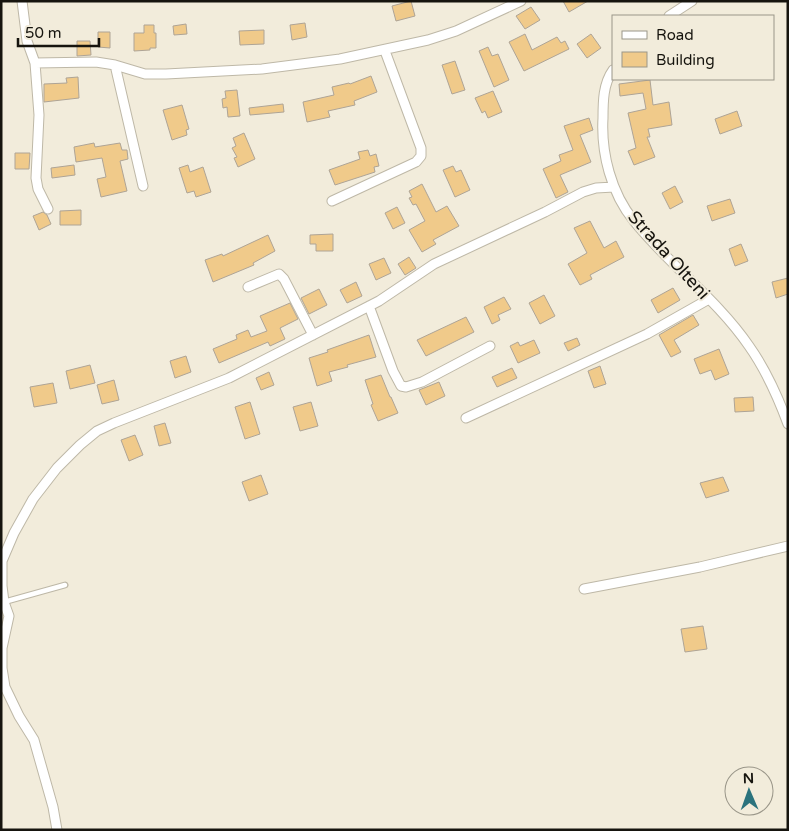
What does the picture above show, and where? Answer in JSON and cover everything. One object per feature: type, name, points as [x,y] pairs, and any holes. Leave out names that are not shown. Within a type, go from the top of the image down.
[{"type":"street","points":[[22,1],[28,41],[35,63],[39,116],[36,178],[38,189],[48,209]]},
{"type":"street","points":[[35,63],[96,62],[115,64],[145,74],[262,69],[340,59],[428,40],[456,31],[521,1]]},
{"type":"street","points":[[671,15],[692,1]]},
{"type":"street","points":[[332,201],[416,162],[421,156],[418,140],[385,50]]},
{"type":"street","points":[[115,64],[143,186]]},
{"type":"street","name":"Strada Olteni","points":[[612,72],[604,93],[602,125],[604,156],[614,187],[632,220],[709,299],[749,345],[769,378],[788,424]]},
{"type":"street","points":[[57,830],[53,807],[34,740],[5,688],[2,648],[9,616],[4,602],[2,561],[14,532],[33,499],[57,468],[80,444],[97,431],[228,378],[369,306],[434,264],[583,192],[596,188],[614,187]]},
{"type":"street","points":[[248,286],[280,274],[313,336]]},
{"type":"street","points":[[466,418],[647,334],[709,299]]},
{"type":"street","points":[[369,306],[400,386],[406,387],[422,382],[490,346]]},
{"type":"street","points":[[584,589],[700,567],[788,546]]},
{"type":"lane","points":[[4,602],[65,585]]},
{"type":"building","points":[[411,1],[415,16],[396,21],[392,6]]},
{"type":"building","points":[[563,1],[588,1],[569,12]]},
{"type":"building","points":[[531,7],[540,20],[525,29],[516,16]]},
{"type":"building","points":[[305,23],[307,37],[292,40],[290,25]]},
{"type":"building","points":[[186,24],[187,34],[174,35],[173,26]]},
{"type":"building","points":[[144,25],[154,25],[156,48],[134,51],[134,33],[144,33]]},
{"type":"building","points":[[264,30],[264,44],[240,45],[239,31]]},
{"type":"building","points":[[98,32],[110,32],[110,48],[98,47]]},
{"type":"building","points":[[525,34],[532,50],[557,37],[561,43],[565,41],[569,49],[524,71],[509,42]]},
{"type":"building","points":[[591,34],[601,48],[587,58],[577,44]]},
{"type":"building","points":[[77,41],[90,41],[91,55],[77,56]]},
{"type":"building","points":[[488,47],[492,56],[498,54],[509,80],[494,87],[479,51]]},
{"type":"building","points":[[455,61],[465,90],[452,94],[442,65]]},
{"type":"building","points":[[371,76],[377,92],[354,101],[355,105],[328,111],[330,117],[307,122],[303,102],[334,95],[332,87],[350,84]]},
{"type":"building","points":[[78,77],[79,98],[44,102],[44,84],[67,83],[66,78]]},
{"type":"building","points":[[650,80],[653,105],[669,102],[672,125],[648,129],[650,137],[647,137],[655,157],[634,165],[628,151],[636,148],[628,113],[646,109],[643,93],[620,96],[619,84]]},
{"type":"building","points":[[237,90],[240,116],[228,117],[227,107],[223,108],[222,99],[226,98],[225,91]]},
{"type":"building","points":[[493,91],[502,112],[488,118],[485,111],[482,113],[475,98]]},
{"type":"building","points":[[283,104],[284,112],[250,115],[249,108]]},
{"type":"building","points":[[182,105],[189,129],[186,130],[187,135],[172,140],[163,110]]},
{"type":"building","points":[[737,111],[742,126],[720,134],[715,119]]},
{"type":"building","points":[[589,118],[593,130],[580,135],[591,162],[560,175],[568,192],[556,198],[543,169],[561,161],[559,155],[573,150],[564,126]]},
{"type":"building","points":[[244,133],[255,159],[238,167],[234,158],[237,157],[232,148],[236,146],[233,138]]},
{"type":"building","points":[[94,143],[95,147],[120,143],[122,150],[127,150],[128,159],[120,161],[127,191],[101,197],[97,179],[106,177],[102,158],[76,162],[74,147]]},
{"type":"building","points":[[368,150],[370,156],[376,154],[379,166],[374,167],[375,172],[335,185],[329,170],[360,159],[358,152]]},
{"type":"building","points":[[15,153],[30,153],[29,169],[15,169]]},
{"type":"building","points":[[74,165],[75,175],[52,178],[51,168]]},
{"type":"building","points":[[188,165],[190,172],[203,167],[211,192],[196,197],[194,191],[187,193],[179,168]]},
{"type":"building","points":[[453,166],[456,172],[461,170],[470,190],[455,197],[443,170]]},
{"type":"building","points":[[422,184],[436,212],[447,206],[459,226],[433,240],[436,244],[422,252],[409,230],[425,221],[416,204],[413,205],[409,198],[412,197],[409,191]]},
{"type":"building","points":[[675,186],[683,202],[670,209],[662,193]]},
{"type":"building","points":[[730,199],[735,213],[712,221],[707,206]]},
{"type":"building","points":[[397,207],[405,223],[393,229],[385,213]]},
{"type":"building","points":[[81,210],[81,225],[60,225],[60,211]]},
{"type":"building","points":[[43,212],[47,215],[51,224],[39,230],[33,216]]},
{"type":"building","points":[[590,221],[604,248],[616,241],[624,257],[590,275],[592,279],[580,285],[568,264],[587,253],[574,228]]},
{"type":"building","points":[[333,234],[333,251],[316,251],[316,244],[310,244],[310,235]]},
{"type":"building","points":[[268,235],[275,251],[253,263],[254,265],[213,282],[205,260],[222,254],[223,256]]},
{"type":"building","points":[[741,244],[748,261],[735,266],[729,249]]},
{"type":"building","points":[[409,257],[416,268],[405,275],[398,264]]},
{"type":"building","points":[[384,258],[391,273],[376,280],[369,264]]},
{"type":"building","points":[[788,278],[788,294],[776,298],[772,282]]},
{"type":"building","points":[[356,282],[362,296],[347,303],[340,290]]},
{"type":"building","points":[[673,288],[680,300],[658,313],[651,300]]},
{"type":"building","points":[[319,289],[327,305],[309,314],[301,298]]},
{"type":"building","points":[[544,295],[555,316],[540,324],[529,303]]},
{"type":"building","points":[[504,297],[511,309],[498,315],[500,320],[492,324],[484,307]]},
{"type":"building","points":[[290,303],[298,319],[280,328],[285,339],[270,346],[268,342],[219,363],[213,349],[237,339],[236,335],[248,330],[251,337],[267,331],[260,316]]},
{"type":"building","points":[[693,315],[699,325],[674,340],[681,352],[671,357],[659,335]]},
{"type":"building","points":[[466,317],[474,332],[426,356],[417,340]]},
{"type":"building","points":[[369,335],[376,357],[329,372],[332,381],[317,386],[309,358]]},
{"type":"building","points":[[577,338],[580,345],[568,351],[564,343]]},
{"type":"building","points":[[534,340],[540,353],[518,363],[510,346],[518,342],[520,346]]},
{"type":"building","points":[[719,349],[729,374],[715,380],[711,370],[700,374],[694,359]]},
{"type":"building","points":[[186,356],[191,372],[175,378],[170,361]]},
{"type":"building","points":[[90,365],[95,383],[70,389],[66,371]]},
{"type":"building","points":[[600,366],[606,384],[594,388],[588,371]]},
{"type":"building","points":[[512,368],[517,378],[497,387],[492,377]]},
{"type":"building","points":[[269,372],[274,385],[261,390],[256,378]]},
{"type":"building","points":[[381,375],[398,413],[378,421],[371,405],[373,404],[365,380]]},
{"type":"building","points":[[114,380],[119,400],[102,404],[97,385]]},
{"type":"building","points":[[439,382],[445,396],[426,405],[419,390]]},
{"type":"building","points":[[53,383],[57,403],[34,407],[30,387]]},
{"type":"building","points":[[753,397],[754,411],[735,412],[734,398]]},
{"type":"building","points":[[250,402],[260,434],[245,439],[235,407]]},
{"type":"building","points":[[311,402],[318,426],[300,431],[293,407]]},
{"type":"building","points":[[165,423],[171,443],[159,446],[154,426]]},
{"type":"building","points":[[135,435],[143,455],[129,461],[121,440]]},
{"type":"building","points":[[261,475],[268,494],[249,501],[242,482]]},
{"type":"building","points":[[723,477],[729,491],[706,498],[700,483]]},
{"type":"building","points":[[703,626],[707,649],[685,652],[681,629]]}]
